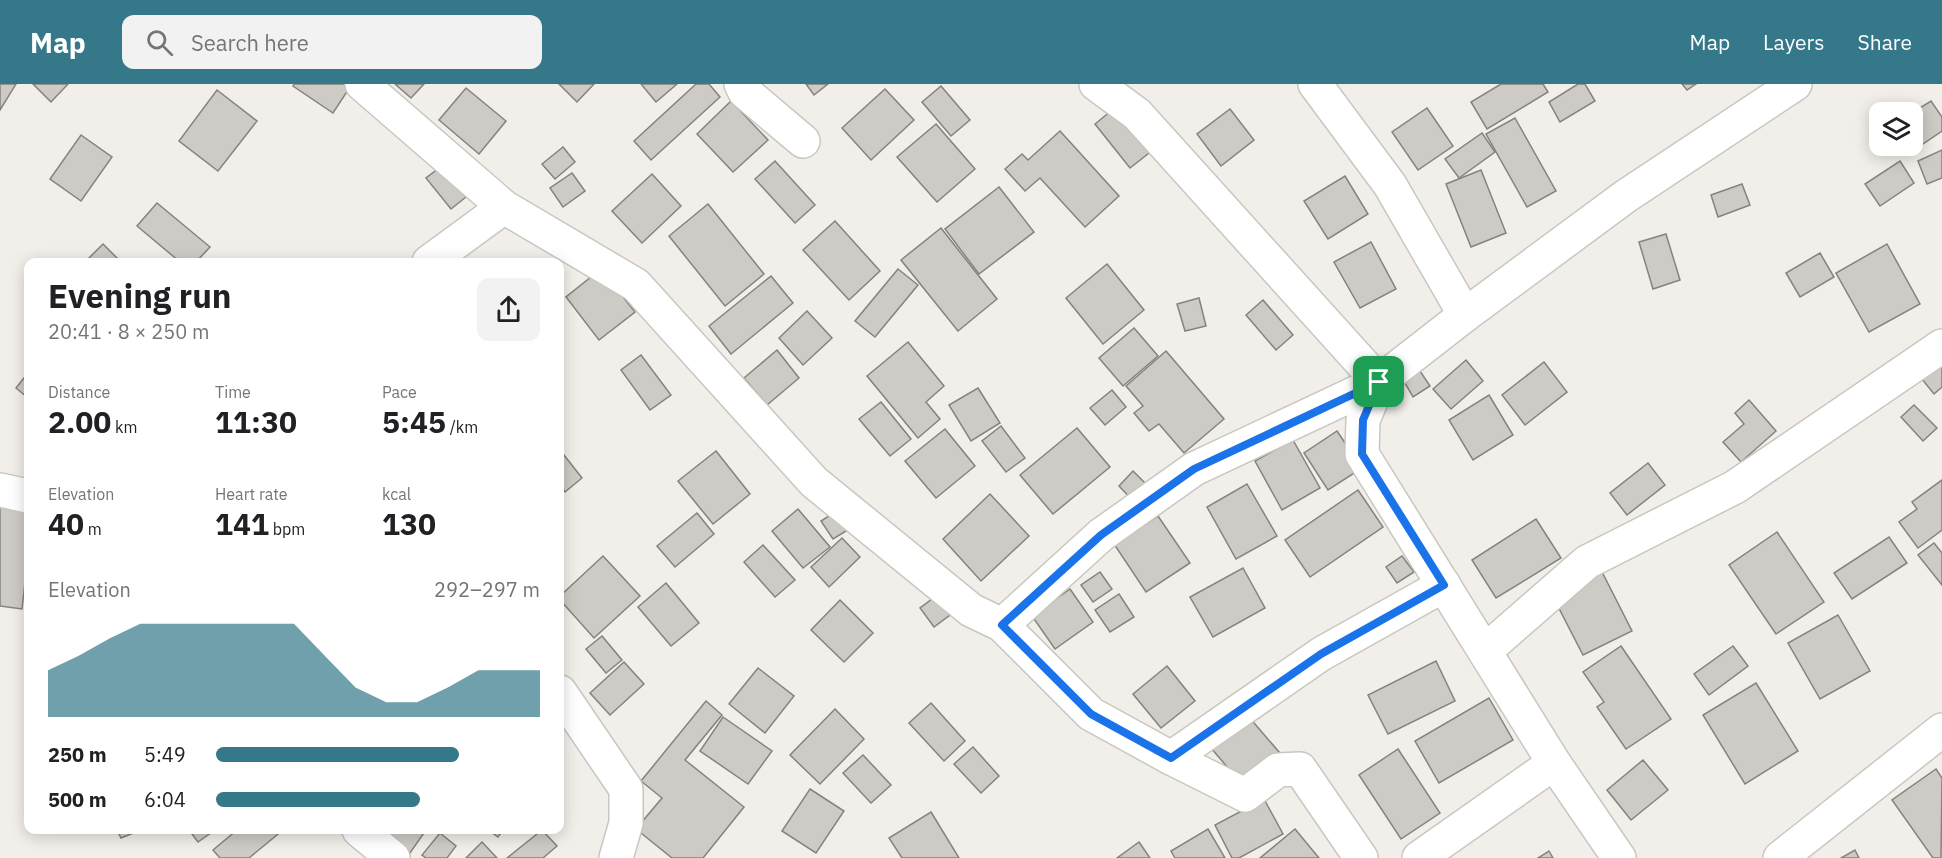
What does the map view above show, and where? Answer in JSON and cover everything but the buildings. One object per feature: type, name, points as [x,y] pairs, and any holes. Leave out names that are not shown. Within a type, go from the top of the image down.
[{"type":"street","points":[[362,84],[504,207],[636,285],[814,482],[970,610],[1002,625],[1091,714],[1245,795],[1278,770],[1300,769],[1361,858]]},
{"type":"street","points":[[741,84],[745,92],[803,141]]},
{"type":"street","points":[[1096,84],[1137,114],[1379,382]]},
{"type":"street","points":[[1315,84],[1390,185],[1465,315]]},
{"type":"street","points":[[1002,625],[1101,535],[1194,469],[1379,382],[1626,196],[1795,84]]},
{"type":"street","points":[[434,258],[504,207]]},
{"type":"street","points":[[1485,651],[1587,562],[1735,486],[1942,346]]},
{"type":"street","points":[[1379,382],[1363,420],[1362,454],[1554,763],[1619,858]]},
{"type":"street","points":[[0,490],[24,495]]},
{"type":"street","points":[[1171,758],[1321,654],[1444,585]]},
{"type":"street","points":[[564,698],[626,789],[626,823],[616,858]]},
{"type":"street","points":[[1780,858],[1942,730]]},
{"type":"street","points":[[1419,858],[1554,763]]},
{"type":"street","points":[[364,834],[393,858]]},
{"type":"route","points":[[1379,382],[1363,420],[1362,454],[1444,585],[1321,654],[1171,758],[1091,714],[1002,625],[1101,535],[1194,469],[1379,382]]}]
